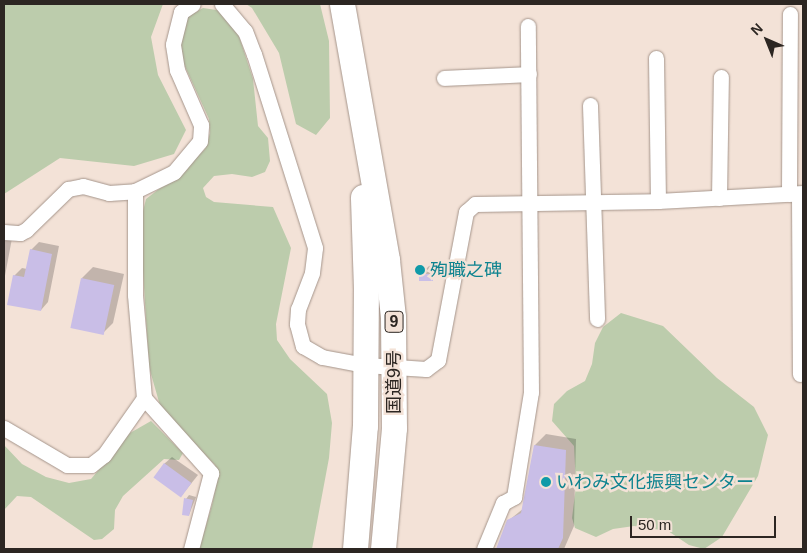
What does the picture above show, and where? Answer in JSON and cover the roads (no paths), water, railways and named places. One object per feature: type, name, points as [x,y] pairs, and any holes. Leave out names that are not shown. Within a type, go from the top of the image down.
[{"type":"highway","name":"国道9号","points":[[342,4],[387,260],[395,369],[394,428],[383,549]]},
{"type":"highway","name":"国道9号","points":[[355,549],[365,426],[366,289],[358,97]]},
{"type":"street","points":[[4,232],[20,233],[26,230],[68,189],[83,186],[109,194],[134,191],[174,172],[200,141],[201,124],[177,70],[173,44],[181,12],[193,4]]},
{"type":"street","points":[[222,4],[245,31],[254,54],[315,248],[312,274],[298,309],[298,337],[310,353],[365,366],[395,369],[426,370],[438,360],[466,212],[475,204],[658,201],[797,194]]},
{"type":"street","points":[[790,14],[797,194],[800,374]]},
{"type":"street","points":[[484,549],[503,503],[514,497],[531,392],[528,26]]},
{"type":"street","points":[[656,58],[658,201]]},
{"type":"street","points":[[444,78],[529,74]]},
{"type":"street","points":[[720,198],[721,77]]},
{"type":"street","points":[[590,105],[597,318]]},
{"type":"street","points":[[134,191],[135,296],[144,398],[211,473],[191,549]]},
{"type":"street","points":[[4,428],[67,465],[91,465],[104,455],[144,398]]},
{"type":"place","name":"殉職之碑","points":[[420,270]]},
{"type":"place","name":"いわみ文化振興センター","points":[[546,482]]}]
